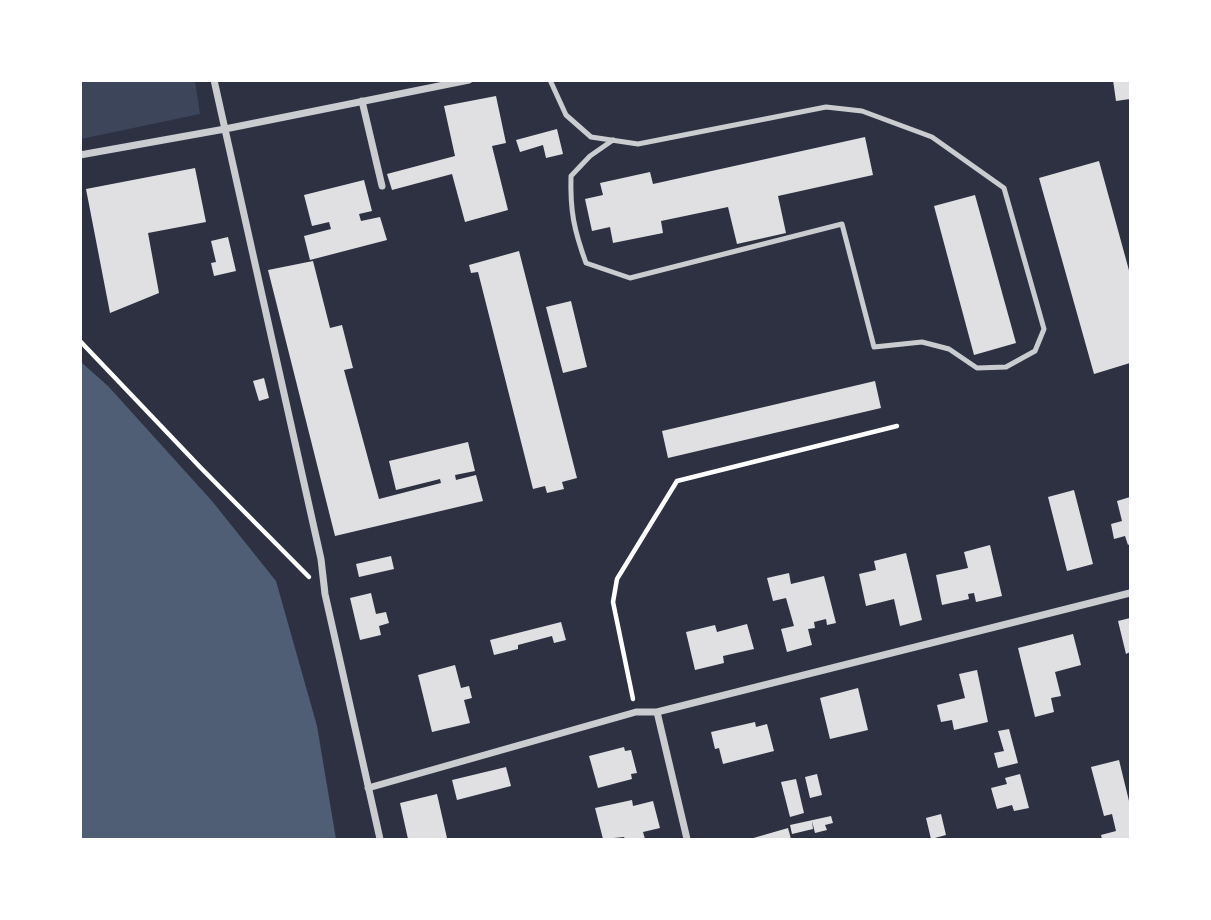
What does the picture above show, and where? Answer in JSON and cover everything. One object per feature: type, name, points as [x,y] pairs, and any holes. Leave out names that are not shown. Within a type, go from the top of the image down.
[{"type":"street","points":[[214,80],[321,559],[325,594],[380,839]]},
{"type":"street","points":[[80,155],[470,80]]},
{"type":"street","points":[[362,101],[382,186]]},
{"type":"street","points":[[368,788],[636,712],[657,712],[1130,593]]},
{"type":"street","points":[[657,712],[687,839]]},
{"type":"lane","points":[[550,80],[566,115],[591,137],[613,141],[638,144],[826,107],[862,111],[932,137],[1004,188],[1044,330],[1035,351],[1006,367],[977,368],[949,349],[922,342],[874,347],[842,224],[630,278],[586,263],[570,206],[571,176],[590,156],[613,141]]},
{"type":"path","points":[[80,341],[325,594]]},
{"type":"path","points":[[636,712],[613,602],[617,579],[677,481],[897,426]]},
{"type":"shaded area","points":[[81,80],[195,81],[200,114],[81,139]]},
{"type":"shaded area","points":[[81,362],[108,386],[212,501],[276,581],[317,726],[336,839],[81,839]]},
{"type":"building","points":[[1113,80],[1130,80],[1130,99],[1116,101]]},
{"type":"building","points":[[496,96],[506,143],[492,146],[508,210],[465,222],[452,174],[392,190],[387,174],[455,156],[444,106]]},
{"type":"building","points":[[557,129],[563,154],[546,158],[543,145],[520,152],[516,140]]},
{"type":"building","points":[[865,137],[873,175],[778,196],[786,233],[737,244],[728,207],[661,221],[663,233],[613,243],[610,227],[592,231],[585,199],[603,195],[600,183],[650,172],[653,184]]},
{"type":"building","points":[[1099,161],[1130,274],[1130,363],[1094,374],[1039,178]]},
{"type":"building","points":[[195,168],[206,222],[148,233],[159,293],[110,313],[86,189]]},
{"type":"building","points":[[364,180],[372,211],[359,214],[361,221],[380,217],[387,240],[310,260],[304,236],[331,229],[329,222],[312,226],[304,195]]},
{"type":"building","points":[[975,195],[1016,343],[974,355],[934,206]]},
{"type":"building","points":[[228,237],[236,271],[214,276],[211,263],[216,262],[211,241]]},
{"type":"building","points":[[519,251],[577,478],[562,482],[564,489],[547,493],[545,486],[533,489],[478,272],[471,273],[469,265]]},
{"type":"building","points":[[313,261],[330,328],[342,325],[353,368],[344,370],[379,499],[441,483],[440,479],[396,490],[389,461],[468,442],[475,471],[455,475],[456,480],[476,475],[483,501],[335,536],[268,270]]},
{"type":"building","points":[[571,301],[587,367],[563,373],[546,307]]},
{"type":"building","points":[[264,378],[269,398],[259,401],[253,381]]},
{"type":"building","points":[[875,381],[881,408],[668,458],[662,431]]},
{"type":"building","points":[[1074,490],[1093,564],[1067,571],[1048,497]]},
{"type":"building","points":[[1130,497],[1128,545],[1125,536],[1114,539],[1111,524],[1122,521],[1117,501]]},
{"type":"building","points":[[990,545],[1002,596],[976,602],[974,593],[968,594],[969,599],[942,605],[936,575],[968,568],[964,552]]},
{"type":"building","points":[[906,553],[922,620],[900,626],[894,599],[866,606],[859,574],[876,570],[874,561]]},
{"type":"building","points":[[391,556],[394,569],[359,577],[356,564]]},
{"type":"building","points":[[789,573],[791,584],[824,576],[836,623],[827,625],[826,619],[814,622],[815,628],[808,629],[812,645],[787,652],[781,629],[794,626],[786,598],[773,601],[767,578]]},
{"type":"building","points":[[371,593],[376,614],[386,612],[389,623],[379,626],[381,635],[360,640],[350,598]]},
{"type":"building","points":[[1130,618],[1130,652],[1126,654],[1118,621]]},
{"type":"building","points":[[561,622],[566,640],[554,643],[552,636],[494,655],[490,640]]},
{"type":"building","points":[[747,624],[754,649],[723,656],[724,663],[695,670],[686,632],[715,625],[717,632]]},
{"type":"building","points":[[1073,634],[1081,665],[1055,672],[1061,696],[1051,698],[1054,712],[1035,717],[1018,648]]},
{"type":"building","points":[[455,665],[461,688],[469,686],[472,698],[464,700],[470,723],[432,732],[418,675]]},
{"type":"building","points":[[977,670],[988,722],[954,730],[952,720],[941,722],[937,705],[965,698],[959,674]]},
{"type":"building","points":[[858,688],[868,730],[830,739],[820,698]]},
{"type":"building","points":[[755,722],[756,727],[767,724],[774,751],[723,764],[719,748],[715,749],[711,732]]},
{"type":"building","points":[[1009,729],[1018,763],[998,768],[994,753],[1004,751],[998,731]]},
{"type":"building","points":[[624,747],[625,751],[631,750],[637,773],[631,774],[632,779],[598,788],[589,756]]},
{"type":"building","points":[[1119,760],[1130,805],[1130,839],[1102,839],[1101,835],[1116,831],[1112,814],[1104,816],[1091,767]]},
{"type":"building","points":[[506,767],[511,786],[457,800],[452,780]]},
{"type":"building","points":[[817,774],[822,795],[810,798],[805,777]]},
{"type":"building","points":[[1020,774],[1029,808],[1014,811],[1012,805],[997,809],[991,788],[1007,784],[1005,778]]},
{"type":"building","points":[[796,779],[804,813],[790,817],[781,782]]},
{"type":"building","points":[[437,794],[447,838],[408,839],[400,803]]},
{"type":"building","points":[[632,800],[633,806],[653,801],[660,828],[643,832],[645,839],[603,839],[595,808]]},
{"type":"building","points":[[941,814],[946,835],[931,839],[926,818]]},
{"type":"building","points":[[831,816],[833,823],[825,825],[827,830],[815,833],[812,821],[813,829],[792,834],[790,825]]},
{"type":"building","points":[[788,828],[791,839],[750,839]]}]
